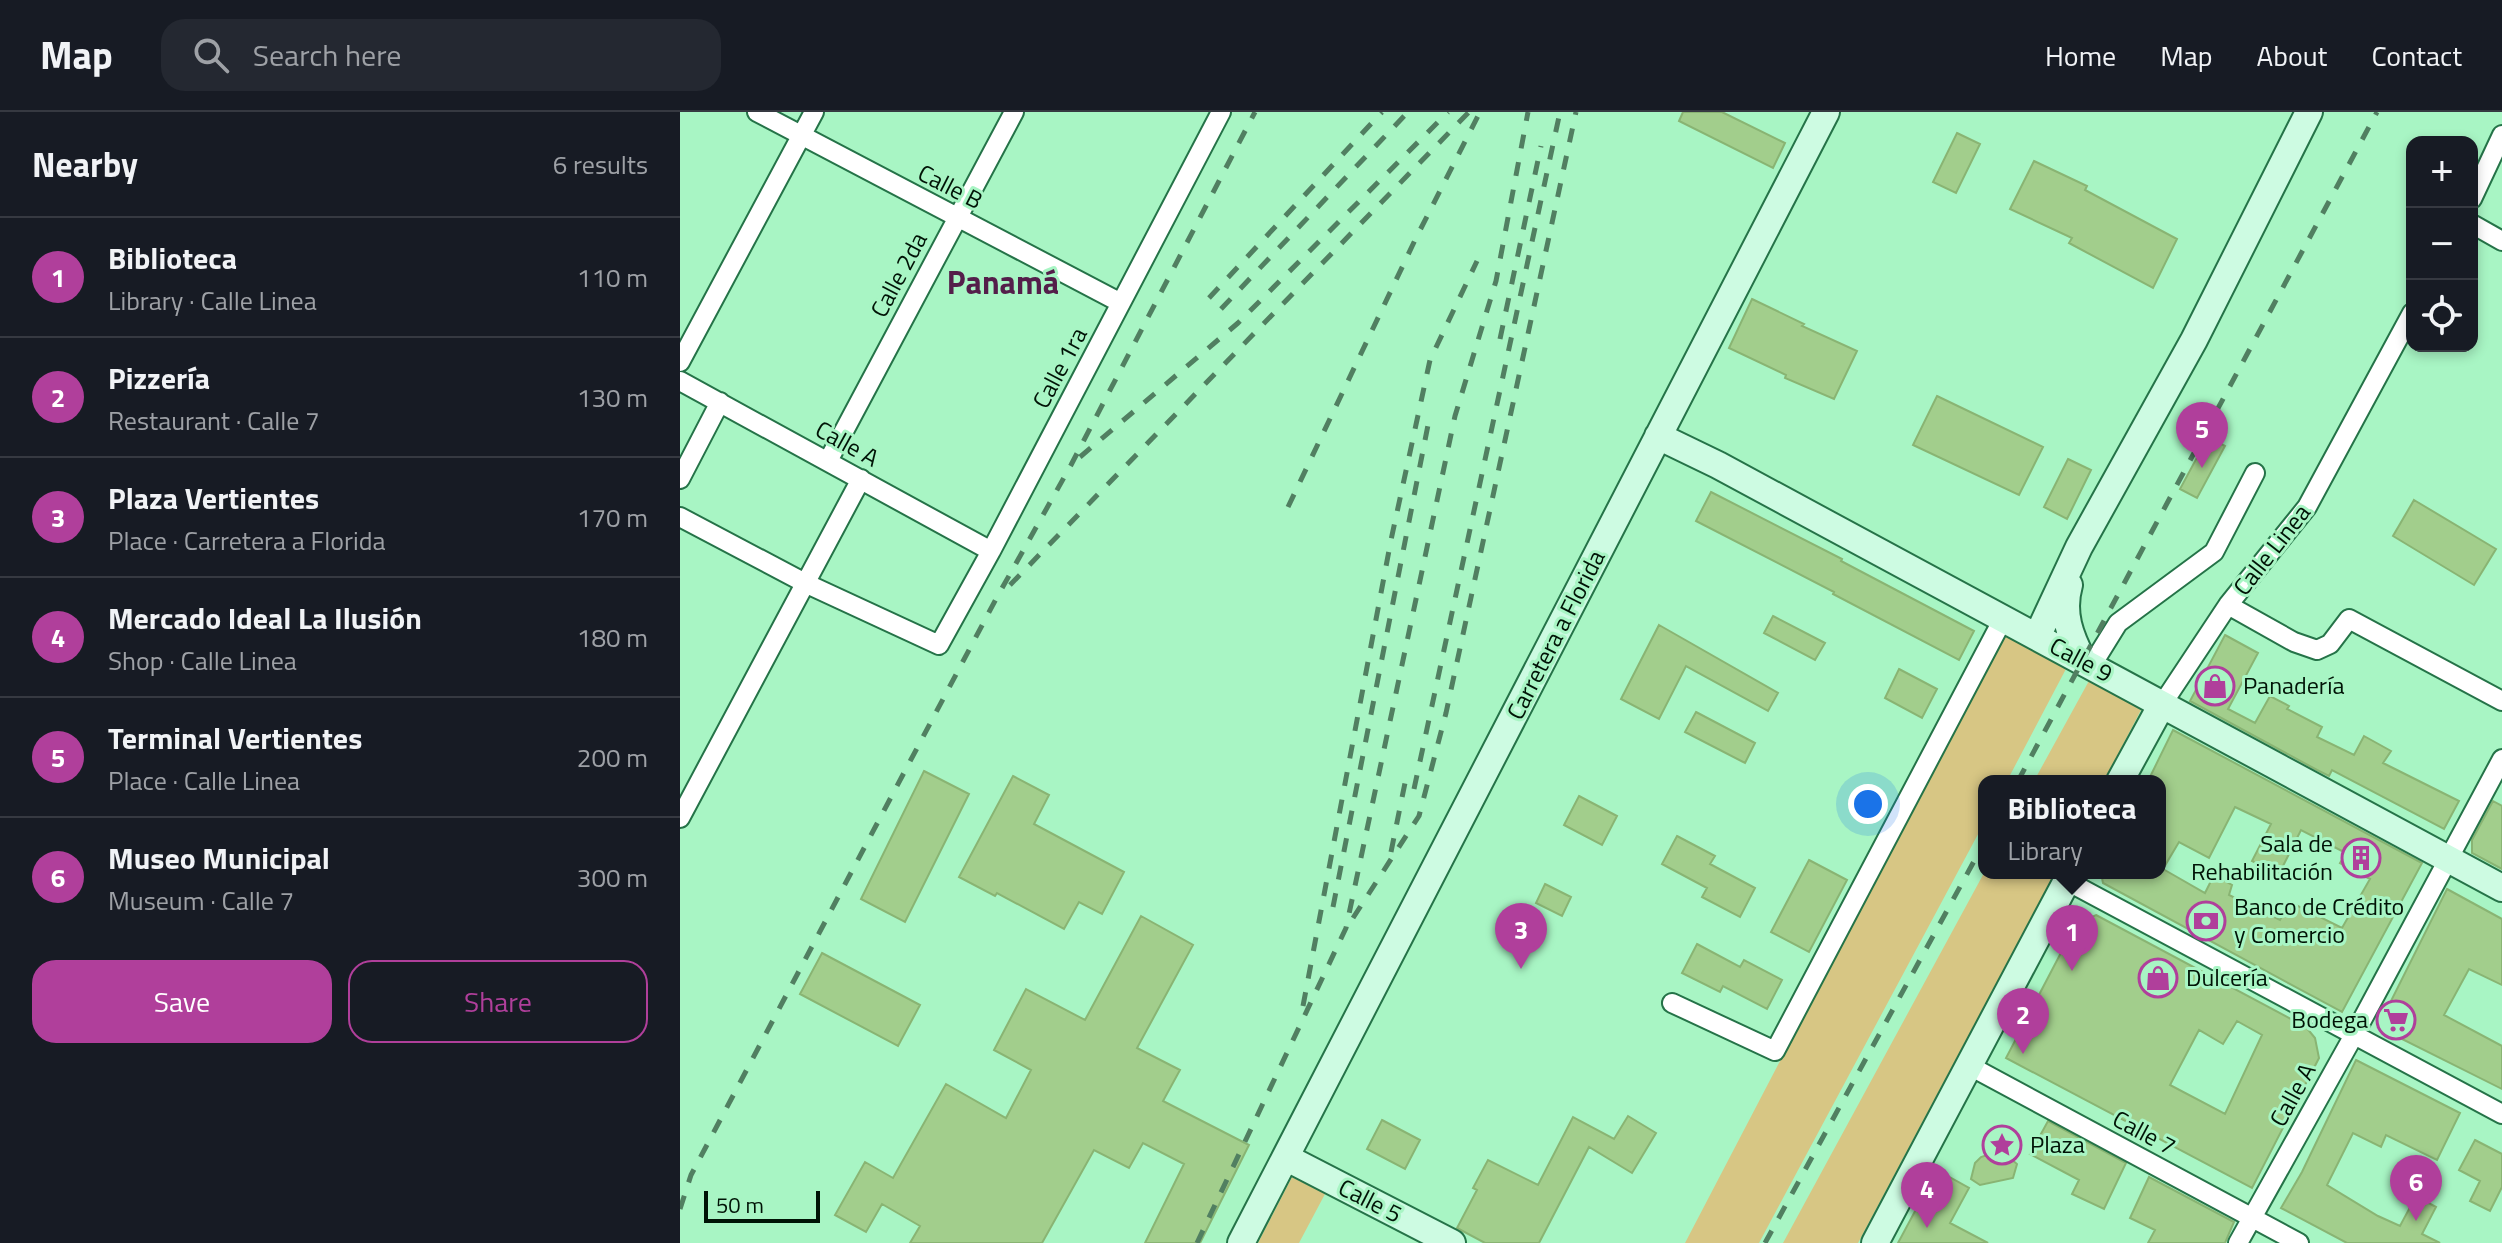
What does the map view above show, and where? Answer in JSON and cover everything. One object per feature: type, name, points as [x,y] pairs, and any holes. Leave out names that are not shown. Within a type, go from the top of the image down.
[{"type":"main road","name":"Carretera a Florida","points":[[1241,1243],[1826,112]]},
{"type":"main road","points":[[2037,637],[2079,547],[2194,340],[2309,112]]},
{"type":"main road","name":"Calle 9","points":[[1658,436],[1718,465],[2502,888]]},
{"type":"main road","points":[[2079,547],[2067,591],[2065,613],[2070,637],[2087,663]]},
{"type":"main road","name":"Calle Linea","points":[[2123,775],[2161,706]]},
{"type":"main road","points":[[1875,1243],[2068,879]]},
{"type":"main road","name":"Calle 5","points":[[1287,1158],[1452,1243]]},
{"type":"street","name":"Calle B","points":[[757,112],[1121,303]]},
{"type":"street","points":[[680,362],[814,112]]},
{"type":"street","name":"Calle 2da","points":[[828,461],[1014,112]]},
{"type":"street","name":"Calle 1ra","points":[[805,583],[939,645],[1221,112]]},
{"type":"street","points":[[2478,186],[2502,135]]},
{"type":"street","points":[[2478,227],[2502,241]]},
{"type":"street","name":"Calle Linea","points":[[2161,706],[2228,605],[2307,507],[2406,324]]},
{"type":"street","name":"Calle A","points":[[680,381],[991,551]]},
{"type":"street","points":[[680,479],[720,402]]},
{"type":"street","points":[[2087,663],[2118,623],[2214,552],[2255,473]]},
{"type":"street","points":[[680,818],[861,479]]},
{"type":"street","points":[[680,517],[805,583]]},
{"type":"street","points":[[2228,605],[2294,642],[2317,650],[2330,644],[2349,619],[2502,701]]},
{"type":"street","points":[[1672,1003],[1775,1051],[2003,619]]},
{"type":"street","name":"Calle A","points":[[2238,1243],[2502,759]]},
{"type":"street","points":[[2073,879],[2502,1114]]},
{"type":"street","name":"Calle 7","points":[[1968,1065],[2299,1243]]},
{"type":"shaded area","points":[[2008,637],[2067,667],[2010,775],[1978,775],[1978,834],[1759,1243],[1685,1243],[2001,638]]},
{"type":"shaded area","points":[[2090,679],[2141,710],[2107,775],[2037,775]]},
{"type":"shaded area","points":[[1981,879],[2052,879],[1858,1243],[1783,1243]]},
{"type":"shaded area","points":[[1292,1177],[1325,1194],[1299,1243],[1258,1243]]},
{"type":"building","points":[[1683,112],[1722,112],[1785,143],[1773,168],[1679,121]]},
{"type":"building","points":[[1957,133],[1980,144],[1956,193],[1933,182]]},
{"type":"building","points":[[2034,161],[2087,186],[2085,190],[2177,239],[2153,288],[2069,243],[2072,238],[2010,209]]},
{"type":"building","points":[[1752,299],[1857,351],[1834,399],[1785,378],[1786,375],[1729,348]]},
{"type":"building","points":[[1937,396],[2043,447],[2019,495],[1913,445]]},
{"type":"building","points":[[2208,437],[2225,446],[2197,498],[2180,489]]},
{"type":"building","points":[[2068,459],[2091,470],[2067,519],[2044,507]]},
{"type":"building","points":[[1711,492],[1974,631],[1959,660],[1696,521]]},
{"type":"building","points":[[2414,500],[2496,549],[2474,585],[2393,536]]},
{"type":"building","points":[[1773,616],[1825,643],[1815,660],[1764,633]]},
{"type":"building","points":[[1659,625],[1778,693],[1768,711],[1686,666],[1659,719],[1621,699]]},
{"type":"building","points":[[2225,635],[2258,653],[2228,709],[2255,723],[2270,696],[2289,706],[2287,709],[2322,727],[2317,737],[2354,755],[2364,736],[2391,751],[2383,763],[2459,801],[2444,829],[2332,770],[2329,776],[2317,770],[2190,701]]},
{"type":"building","points":[[1899,669],[1937,689],[1922,718],[1885,698]]},
{"type":"building","points":[[1696,712],[1755,743],[1745,763],[1685,732]]},
{"type":"building","points":[[2173,730],[2422,863],[2342,1012],[2103,883],[2102,879],[2166,879],[2166,871],[2205,893],[2214,875],[2232,885],[2229,895],[2280,920],[2290,902],[2342,928],[2370,879],[2340,863],[2346,853],[2301,830],[2279,874],[2252,861],[2271,824],[2235,807],[2209,858],[2179,842],[2166,864],[2166,775],[2151,775]]},
{"type":"building","points":[[924,771],[969,794],[905,922],[861,899]]},
{"type":"building","points":[[1013,776],[1049,795],[1034,824],[1124,872],[1102,914],[1079,902],[1064,929],[997,893],[995,896],[959,877]]},
{"type":"building","points":[[1579,796],[1617,816],[1602,845],[1564,825]]},
{"type":"building","points":[[2493,801],[2502,806],[2502,869],[2472,853],[2472,840]]},
{"type":"building","points":[[1677,836],[1715,856],[1710,864],[1755,888],[1740,917],[1702,897],[1707,888],[1662,864]]},
{"type":"building","points":[[1809,860],[1847,880],[1809,952],[1771,932]]},
{"type":"building","points":[[1545,884],[1571,897],[1562,916],[1536,903]]},
{"type":"building","points":[[2447,889],[2502,919],[2502,985],[2469,969],[2444,1015],[2502,1046],[2502,1089],[2378,1027]]},
{"type":"building","points":[[2096,915],[2306,1027],[2315,1038],[2319,1058],[2252,1188],[2006,1058],[2076,924]],"holes":[[[2237,1021],[2262,1035],[2225,1114],[2170,1085],[2199,1030],[2223,1044]]]},
{"type":"building","points":[[1141,916],[1193,945],[1137,1048],[1180,1070],[1163,1101],[1249,1145],[1200,1243],[1145,1243],[1184,1164],[1143,1143],[1129,1168],[1094,1150],[1042,1243],[910,1243],[920,1226],[882,1204],[866,1232],[835,1215],[865,1162],[893,1178],[946,1084],[1006,1118],[1031,1070],[994,1050],[1026,989],[1085,1020]]},
{"type":"building","points":[[1697,944],[1740,967],[1744,960],[1782,980],[1767,1009],[1723,986],[1720,992],[1682,973]]},
{"type":"building","points":[[822,953],[920,1005],[898,1046],[800,994]]},
{"type":"building","points":[[2356,1060],[2460,1113],[2437,1160],[2386,1135],[2381,1147],[2353,1133],[2327,1185],[2400,1226],[2416,1196],[2436,1207],[2422,1234],[2440,1243],[2347,1243],[2281,1208],[2302,1172]]},
{"type":"building","points":[[1628,1116],[1656,1133],[1632,1173],[1589,1147],[1539,1243],[1485,1243],[1457,1228],[1477,1190],[1473,1188],[1488,1160],[1538,1185],[1573,1117],[1614,1139]]},
{"type":"building","points":[[1382,1120],[1420,1140],[1405,1169],[1367,1149]]},
{"type":"building","points":[[2048,1121],[2126,1163],[2104,1209],[2072,1194],[2079,1180],[2030,1154]]},
{"type":"building","points":[[2475,1140],[2502,1154],[2502,1187],[2490,1211],[2470,1201],[2480,1181],[2459,1170]]},
{"type":"building","points":[[2004,1153],[2017,1164],[2013,1178],[1980,1185],[1971,1179],[1975,1163],[1981,1157]]},
{"type":"building","points":[[1937,1170],[1969,1188],[1950,1223],[1988,1243],[1898,1243]]},
{"type":"building","points":[[2149,1177],[2234,1222],[2225,1243],[2148,1243],[2155,1230],[2130,1218]]},
{"type":"railway","points":[[680,1209],[691,1175],[996,599],[1071,465],[1255,112]]},
{"type":"railway","points":[[1209,298],[1382,112]]},
{"type":"railway","points":[[1221,309],[1408,112]]},
{"type":"railway","points":[[1080,457],[1238,323],[1448,112]]},
{"type":"railway","points":[[1010,585],[1469,112]]},
{"type":"railway","points":[[1288,507],[1416,238],[1480,112]]},
{"type":"railway","points":[[1197,1243],[1346,928],[1455,416],[1496,281],[1528,112]]},
{"type":"railway","points":[[1414,789],[1560,112]]},
{"type":"railway","points":[[1353,918],[1419,816],[1446,713],[1576,112]]},
{"type":"railway","points":[[2021,775],[2377,112]]},
{"type":"railway","points":[[1500,339],[1541,146]]},
{"type":"railway","points":[[1303,1006],[1391,540],[1430,360],[1477,261]]},
{"type":"railway","points":[[1333,907],[1429,420]]},
{"type":"railway","points":[[1391,852],[1407,773]]},
{"type":"railway","points":[[1765,1243],[1978,854]]},
{"type":"place","name":"Terminal Vertientes","points":[[2202,468]]},
{"type":"place","name":"Panadería","points":[[2215,686]]},
{"type":"place","name":"Sala de Rehabilitación","points":[[2361,858]]},
{"type":"place","name":"Banco de Crédito y Comercio","points":[[2206,921]]},
{"type":"place","name":"Plaza Vertientes","points":[[1521,969]]},
{"type":"place","name":"Biblioteca","points":[[2072,971]]},
{"type":"place","name":"Dulcería","points":[[2158,978]]},
{"type":"place","name":"Bodega","points":[[2396,1020]]},
{"type":"place","name":"Pizzería","points":[[2023,1054]]},
{"type":"place","name":"Plaza","points":[[2002,1145]]},
{"type":"place","name":"Museo Municipal","points":[[2416,1221]]},
{"type":"place","name":"Mercado Ideal La Ilusión","points":[[1927,1228]]},
{"type":"district","name":"Panamá","points":[[1003,283]]}]
